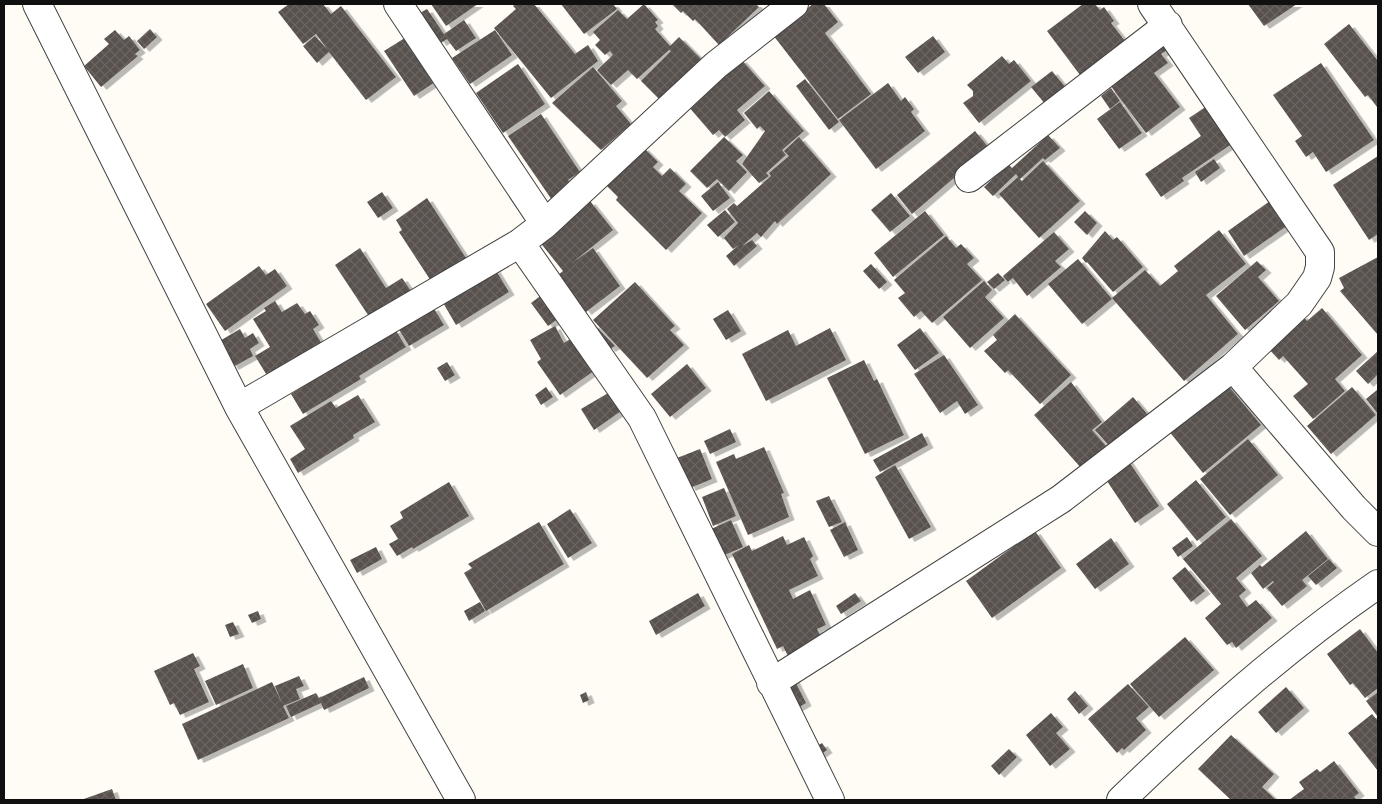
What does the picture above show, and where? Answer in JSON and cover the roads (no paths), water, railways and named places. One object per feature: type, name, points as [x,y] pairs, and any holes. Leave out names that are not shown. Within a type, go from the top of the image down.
[{"type":"street","points":[[37,4],[239,407],[461,800]]},
{"type":"street","points":[[398,4],[545,224]]},
{"type":"street","points":[[239,407],[520,242],[545,224],[716,66],[794,4]]},
{"type":"street","points":[[771,683],[1061,499],[1233,367],[1299,304],[1317,278],[1320,267],[1320,252],[1160,14],[969,178]]},
{"type":"street","points":[[520,242],[642,418],[830,800]]},
{"type":"street","points":[[1233,367],[1354,508],[1378,532]]},
{"type":"street","points":[[1121,800],[1237,692],[1279,656],[1378,584]]}]
